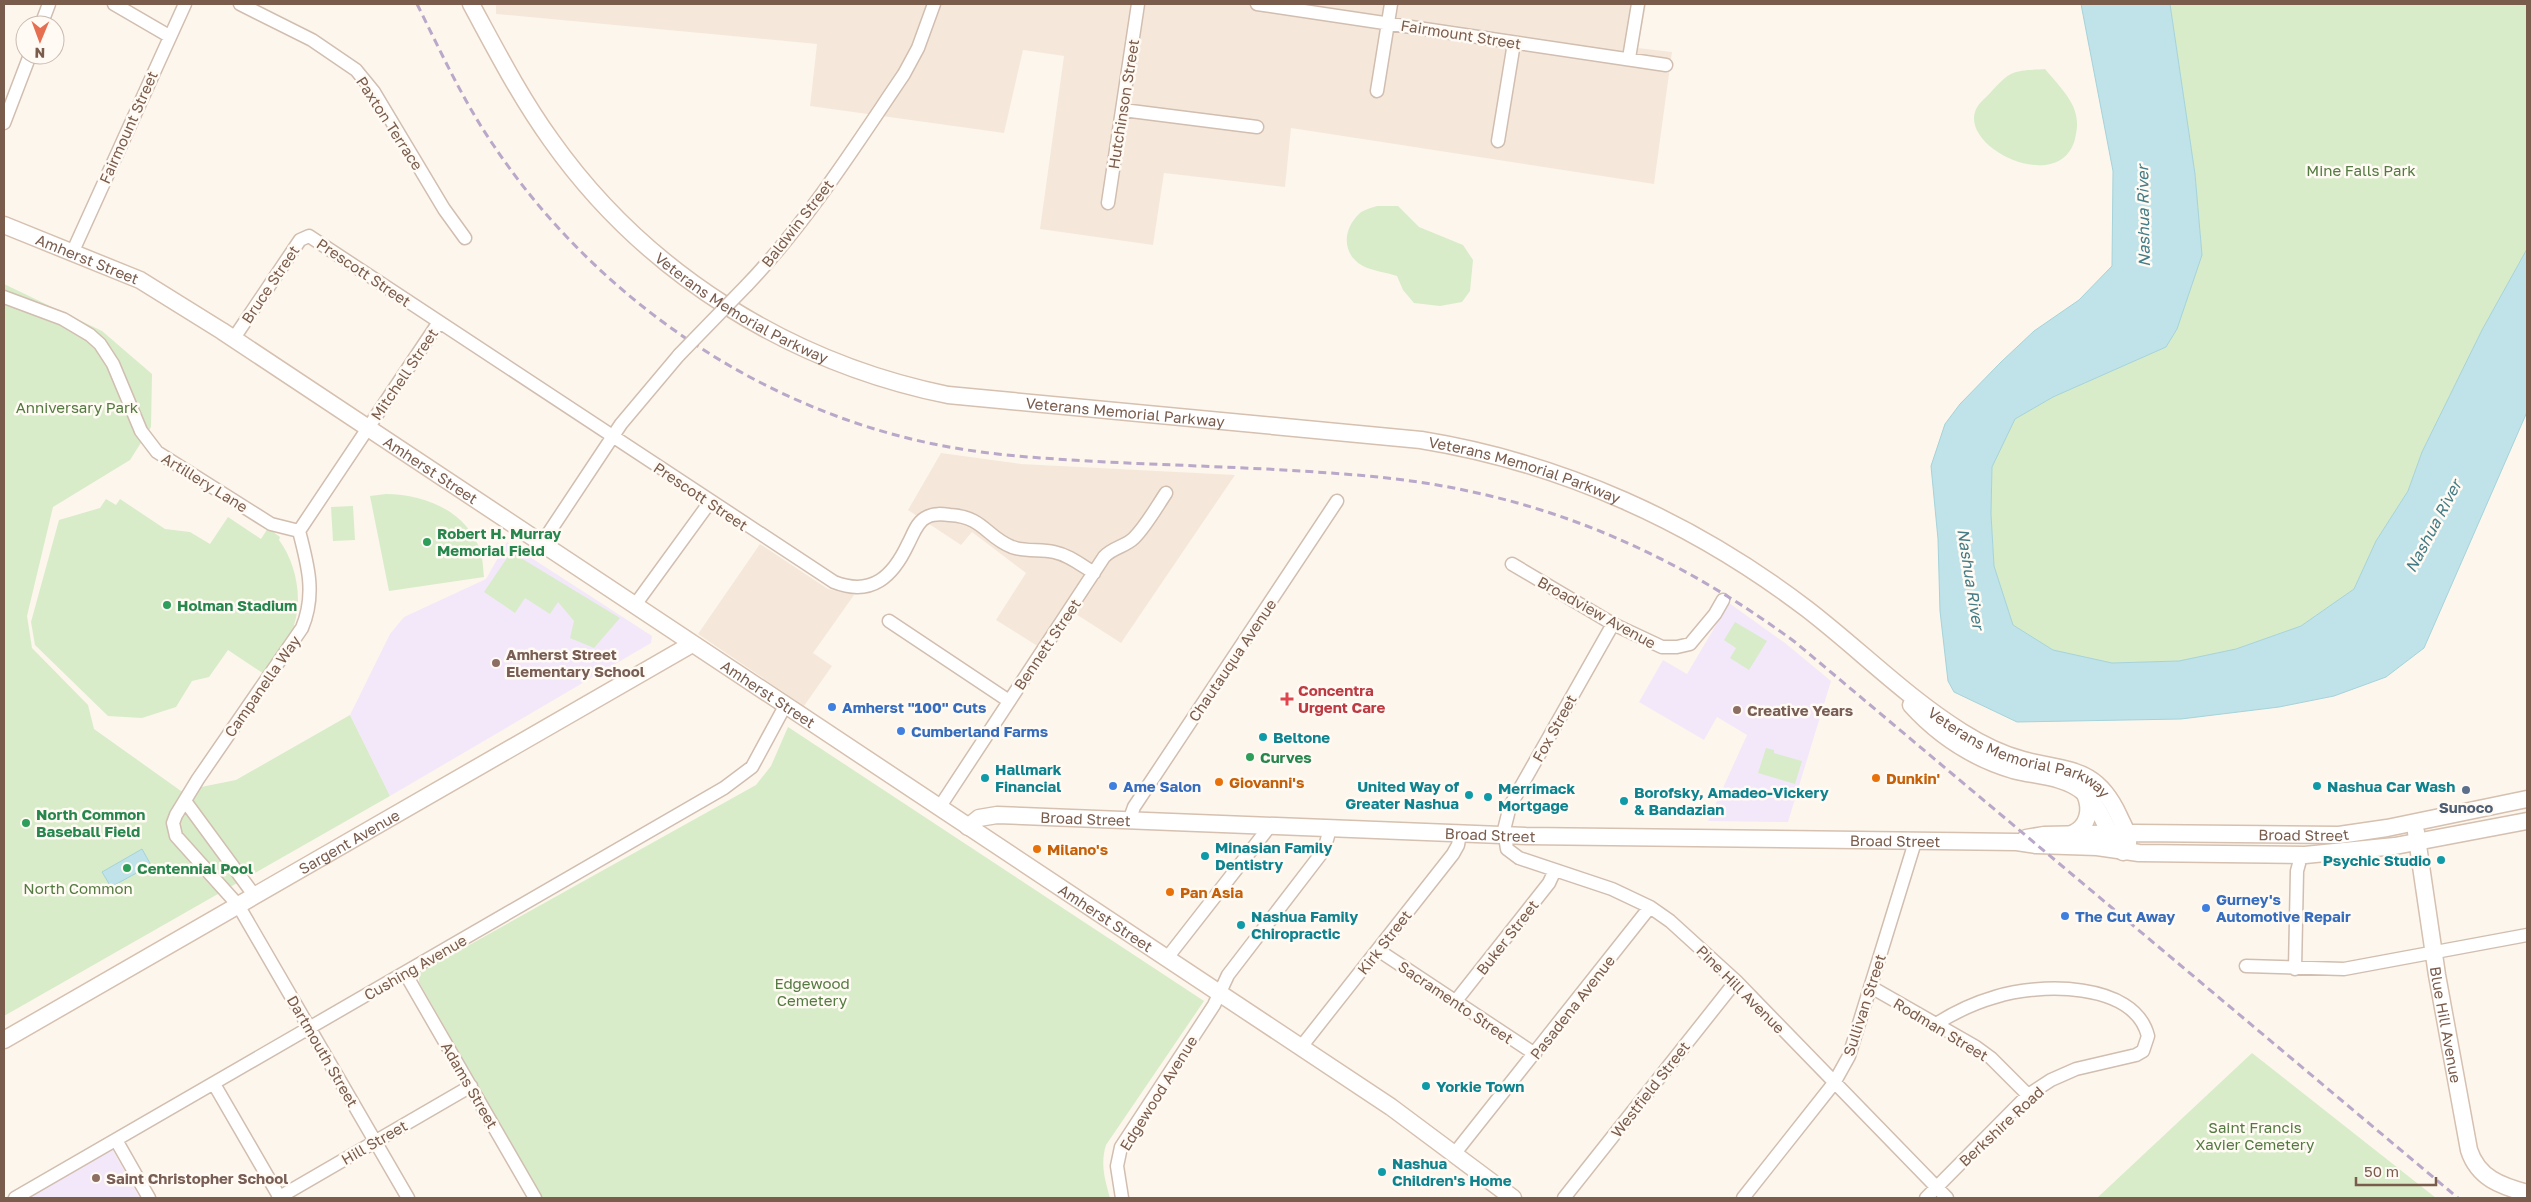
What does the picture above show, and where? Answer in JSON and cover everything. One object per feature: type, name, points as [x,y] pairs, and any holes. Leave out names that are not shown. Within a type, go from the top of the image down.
[{"type":"main road","name":"Veterans Memorial Parkway","points":[[471,4],[543,129],[566,160],[608,209],[645,245],[702,290],[742,316],[793,344],[888,380],[948,395],[1012,403],[1392,436],[1460,447],[1534,466],[1628,501],[1715,546],[1758,573],[1808,610],[1881,672],[1948,723],[1976,741],[2004,754],[2067,768],[2091,780],[2111,802],[2126,833]]},
{"type":"main road","name":"Amherst Street","points":[[4,225],[73,251],[140,280],[234,338],[968,828],[1301,1047],[1455,1153],[1513,1198]]},
{"type":"main road","name":"Sargent Avenue","points":[[4,1040],[692,644]]},
{"type":"main road","name":"Veterans Memorial Parkway","points":[[1881,672],[1927,722],[1962,747],[2005,767],[2064,781],[2085,794],[2097,807],[2120,852]]},
{"type":"main road","points":[[2072,834],[2081,829],[2087,821],[2089,809],[2085,794]]},
{"type":"main road","name":"Broad Street","points":[[2017,842],[2036,836],[2110,833],[2330,836],[2415,822],[2527,799]]},
{"type":"main road","name":"Broad Street","points":[[968,828],[979,818],[994,815],[1503,836],[2017,842],[2036,845],[2097,847],[2120,852],[2305,855],[2366,850],[2527,823]]},
{"type":"main road","name":"Blue Hill Avenue","points":[[2415,822],[2416,842],[2434,952],[2471,1156],[2478,1168],[2492,1180],[2527,1193]]},
{"type":"main road","points":[[2120,852],[2128,844],[2126,833]]},
{"type":"street","points":[[114,4],[169,36]]},
{"type":"street","name":"Fairmount Street","points":[[73,251],[184,4]]},
{"type":"street","name":"Paxton Terrace","points":[[240,4],[312,40],[356,70],[374,92],[444,209],[465,238]]},
{"type":"street","name":"Baldwin Street","points":[[542,543],[613,436],[644,394],[679,355],[748,285],[781,249],[800,224],[907,69],[921,42],[934,4]]},
{"type":"street","name":"Hutchinson Street","points":[[1108,203],[1138,4]]},
{"type":"street","name":"Fairmount Street","points":[[1256,4],[1388,22],[1666,65]]},
{"type":"street","points":[[1377,91],[1390,4]]},
{"type":"street","points":[[1629,58],[1638,4]]},
{"type":"street","points":[[1498,141],[1514,43]]},
{"type":"street","points":[[4,123],[26,65]]},
{"type":"street","points":[[1123,110],[1257,127]]},
{"type":"street","name":"Prescott Street","points":[[309,236],[826,578],[845,586],[867,587],[885,578],[898,564],[919,523],[927,516],[938,514],[966,516],[981,524],[1011,546],[1062,554],[1094,572]]},
{"type":"street","name":"Bruce Street","points":[[234,338],[300,240],[309,236]]},
{"type":"street","name":"Artillery Lane","points":[[4,297],[63,319],[90,335],[100,344],[113,364],[141,431],[157,452],[271,524],[299,531]]},
{"type":"street","name":"Mitchell Street","points":[[299,531],[439,322]]},
{"type":"street","name":"Bennett Street","points":[[939,808],[1094,572],[1110,551],[1135,537],[1166,493]]},
{"type":"street","name":"Chautauqua Avenue","points":[[1129,821],[1134,807],[1337,501]]},
{"type":"street","points":[[635,605],[710,502]]},
{"type":"street","name":"Campanella Way","points":[[238,905],[176,836],[173,823],[198,779],[302,628],[310,607],[310,575],[299,531]]},
{"type":"street","name":"Broadview Avenue","points":[[1512,564],[1613,624],[1662,647],[1677,647],[1690,644],[1715,614],[1723,600]]},
{"type":"street","points":[[889,621],[1009,701]]},
{"type":"street","name":"Fox Street","points":[[1503,836],[1510,806],[1613,624]]},
{"type":"street","name":"Cushing Avenue","points":[[15,1198],[656,828],[745,774],[757,760],[785,706]]},
{"type":"street","points":[[185,802],[254,895]]},
{"type":"street","points":[[1167,958],[1270,826]]},
{"type":"street","name":"Edgewood Avenue","points":[[1122,1198],[1117,1166],[1121,1147],[1214,1006],[1228,975],[1320,856],[1327,844],[1330,828]]},
{"type":"street","name":"Kirk Street","points":[[1301,1047],[1453,854],[1458,845],[1460,834]]},
{"type":"street","name":"Pine Hill Avenue","points":[[1503,836],[1505,846],[1512,855],[1603,886],[1650,907],[1670,921],[1736,980],[1947,1198]]},
{"type":"street","name":"Sullivan Street","points":[[1743,1198],[1834,1083],[1849,1056],[1915,842]]},
{"type":"street","points":[[2296,969],[2297,871],[2300,860],[2305,855]]},
{"type":"street","name":"Buker Street","points":[[1456,1002],[1549,883],[1555,870]]},
{"type":"street","name":"Dartmouth Street","points":[[238,905],[408,1198]]},
{"type":"street","name":"Pasadena Avenue","points":[[1455,1153],[1650,907]]},
{"type":"street","points":[[2246,966],[2296,969],[2344,968],[2527,935]]},
{"type":"street","name":"Sacramento Street","points":[[1378,950],[1534,1054]]},
{"type":"street","name":"Adams Street","points":[[405,973],[530,1196]]},
{"type":"street","name":"Westfield Street","points":[[1564,1198],[1736,980]]},
{"type":"street","name":"Rodman Street","points":[[1871,988],[1936,1024],[1991,1058],[2028,1095]]},
{"type":"street","name":"Berkshire Road","points":[[1926,1198],[2028,1095],[2063,1074],[2136,1055],[2142,1051],[2148,1036],[2140,1018],[2121,1003],[2104,995],[2085,991],[2041,990],[1996,996],[1957,1010],[1936,1024]]},
{"type":"street","points":[[214,1084],[279,1198]]},
{"type":"street","name":"Hill Street","points":[[279,1198],[470,1086]]},
{"type":"street","points":[[116,1140],[149,1198]]},
{"type":"shaded area","points":[[496,4],[1646,4],[1638,48],[1672,52],[1654,184],[1291,128],[1285,187],[1164,173],[1153,245],[1040,229],[1064,56],[1023,50],[1004,133],[810,106],[817,44],[496,14]]},
{"type":"shaded area","points":[[941,453],[1021,464],[1235,475],[1121,643],[1065,607],[1039,647],[996,620],[1026,573],[972,532],[961,545],[908,510]]},
{"type":"shaded area","name":"Amherst Street Elementary School","points":[[507,542],[652,636],[651,643],[390,796],[350,715],[390,634],[404,617],[486,579]]},
{"type":"shaded area","points":[[760,544],[828,589],[854,595],[813,653],[832,666],[804,706],[698,634]]},
{"type":"shaded area","name":"Creative Years","points":[[1729,603],[1785,643],[1831,681],[1788,822],[1708,821],[1747,735],[1717,717],[1704,740],[1639,702],[1663,660],[1687,674]]},
{"type":"shaded area","name":"Saint Christopher School","points":[[112,1149],[140,1198],[28,1198],[97,1158]]},
{"type":"green space","name":"Mine Falls Park","points":[[2170,4],[2527,4],[2527,249],[2482,330],[2422,452],[2408,491],[2376,541],[2354,589],[2301,626],[2236,649],[2179,661],[2112,663],[2053,650],[2013,625],[1994,566],[1991,514],[1992,467],[2015,418],[2053,397],[2166,347],[2177,329],[2202,255],[2195,174]]},
{"type":"green space","points":[[2045,69],[2064,91],[2073,106],[2077,118],[2076,134],[2065,157],[2048,165],[2028,164],[2007,157],[1989,146],[1977,131],[1974,115],[1983,100],[2008,76],[2019,71]]},
{"type":"green space","points":[[1377,206],[1398,206],[1419,227],[1463,245],[1473,260],[1470,291],[1462,302],[1440,306],[1414,303],[1403,290],[1397,276],[1367,268],[1356,261],[1348,248],[1347,234],[1354,220],[1361,213]]},
{"type":"green space","points":[[4,284],[102,331],[152,374],[151,427],[130,460],[53,507],[27,616],[32,648],[88,705],[94,729],[181,791],[236,780],[350,715],[390,796],[4,1016]]},
{"type":"green space","name":"Robert H. Murray Memorial Field","points":[[386,494],[416,497],[444,508],[456,516],[467,526],[475,539],[481,553],[484,577],[389,591],[370,496]]},
{"type":"green space","name":"Holman Stadium","points":[[106,499],[116,505],[120,499],[165,529],[190,532],[210,544],[228,517],[261,539],[268,528],[280,537],[279,540],[294,570],[298,604],[294,625],[297,627],[264,674],[228,650],[209,677],[192,681],[176,707],[142,718],[108,716],[35,645],[31,622],[59,520],[100,508]]},
{"type":"green space","points":[[353,506],[355,540],[333,541],[331,507]]},
{"type":"green space","points":[[511,552],[620,618],[594,648],[570,638],[574,621],[558,602],[550,614],[525,598],[515,613],[484,592]]},
{"type":"green space","points":[[1735,622],[1767,641],[1749,670],[1730,658],[1736,648],[1724,640]]},
{"type":"green space","name":"Edgewood Cemetery","points":[[788,727],[1204,1001],[1106,1145],[1103,1165],[1110,1198],[542,1198],[419,982],[419,973],[756,785],[771,766]]},
{"type":"green space","points":[[1766,748],[1774,750],[1774,753],[1802,761],[1795,784],[1758,773]]},
{"type":"green space","name":"Saint Francis Xavier Cemetery","points":[[2252,1053],[2436,1198],[2097,1198]]},
{"type":"water","name":"Nashua River","points":[[2081,4],[2170,4],[2195,174],[2202,255],[2177,329],[2166,347],[2053,397],[2015,419],[1992,467],[1991,514],[1994,566],[2013,625],[2053,650],[2112,663],[2179,661],[2236,649],[2301,626],[2354,589],[2376,541],[2408,491],[2422,452],[2482,330],[2527,249],[2527,412],[2424,648],[2386,677],[2334,696],[2279,707],[2181,719],[2017,722],[1954,692],[1948,681],[1940,611],[1938,539],[1931,466],[1945,424],[1960,404],[2001,362],[2034,331],[2079,300],[2112,266],[2113,171]]},
{"type":"water","name":"Centennial Pool","points":[[142,849],[151,865],[111,887],[102,872]]},
{"type":"railway","points":[[417,4],[472,112],[494,146],[537,203],[585,256],[639,303],[697,346],[759,382],[824,411],[891,434],[961,449],[997,454],[1106,462],[1356,475],[1417,482],[1476,493],[1533,507],[1588,526],[1641,549],[1693,576],[1744,607],[1795,642],[2458,1198]]},
{"type":"place","name":"Robert H. Murray Memorial Field","points":[[427,542]]},
{"type":"place","name":"Holman Stadium","points":[[167,605]]},
{"type":"place","name":"Amherst Street Elementary School","points":[[496,663]]},
{"type":"place","name":"Concentra Urgent Care","points":[[1287,699]]},
{"type":"place","name":"Amherst \"100\" Cuts","points":[[832,707]]},
{"type":"place","name":"Creative Years","points":[[1737,710]]},
{"type":"place","name":"Cumberland Farms","points":[[901,731]]},
{"type":"place","name":"Beltone","points":[[1263,737]]},
{"type":"place","name":"Curves","points":[[1250,757]]},
{"type":"place","name":"Hallmark Financial","points":[[985,778]]},
{"type":"place","name":"Dunkin'","points":[[1876,778]]},
{"type":"place","name":"Giovanni's","points":[[1219,782]]},
{"type":"place","name":"Ame Salon","points":[[1113,786]]},
{"type":"place","name":"Nashua Car Wash","points":[[2317,786]]},
{"type":"place","name":"Sunoco","points":[[2466,790]]},
{"type":"place","name":"United Way of Greater Nashua","points":[[1469,795]]},
{"type":"place","name":"Merrimack Mortgage","points":[[1488,797]]},
{"type":"place","name":"Borofsky, Amadeo-Vickery & Bandazian","points":[[1624,801]]},
{"type":"place","name":"North Common Baseball Field","points":[[26,823]]},
{"type":"place","name":"Milano's","points":[[1037,849]]},
{"type":"place","name":"Minasian Family Dentistry","points":[[1205,856]]},
{"type":"place","name":"Psychic Studio","points":[[2441,860]]},
{"type":"place","name":"Centennial Pool","points":[[127,868]]},
{"type":"place","name":"Pan Asia","points":[[1170,892]]},
{"type":"place","name":"Gurney's Automotive Repair","points":[[2206,908]]},
{"type":"place","name":"The Cut Away","points":[[2065,916]]},
{"type":"place","name":"Nashua Family Chiropractic","points":[[1241,925]]},
{"type":"place","name":"Yorkie Town","points":[[1426,1086]]},
{"type":"place","name":"Nashua Children's Home","points":[[1382,1172]]},
{"type":"place","name":"Saint Christopher School","points":[[96,1178]]},
{"type":"park label","name":"Anniversary Park","points":[[77,407]]},
{"type":"park label","name":"North Common","points":[[78,888]]}]
